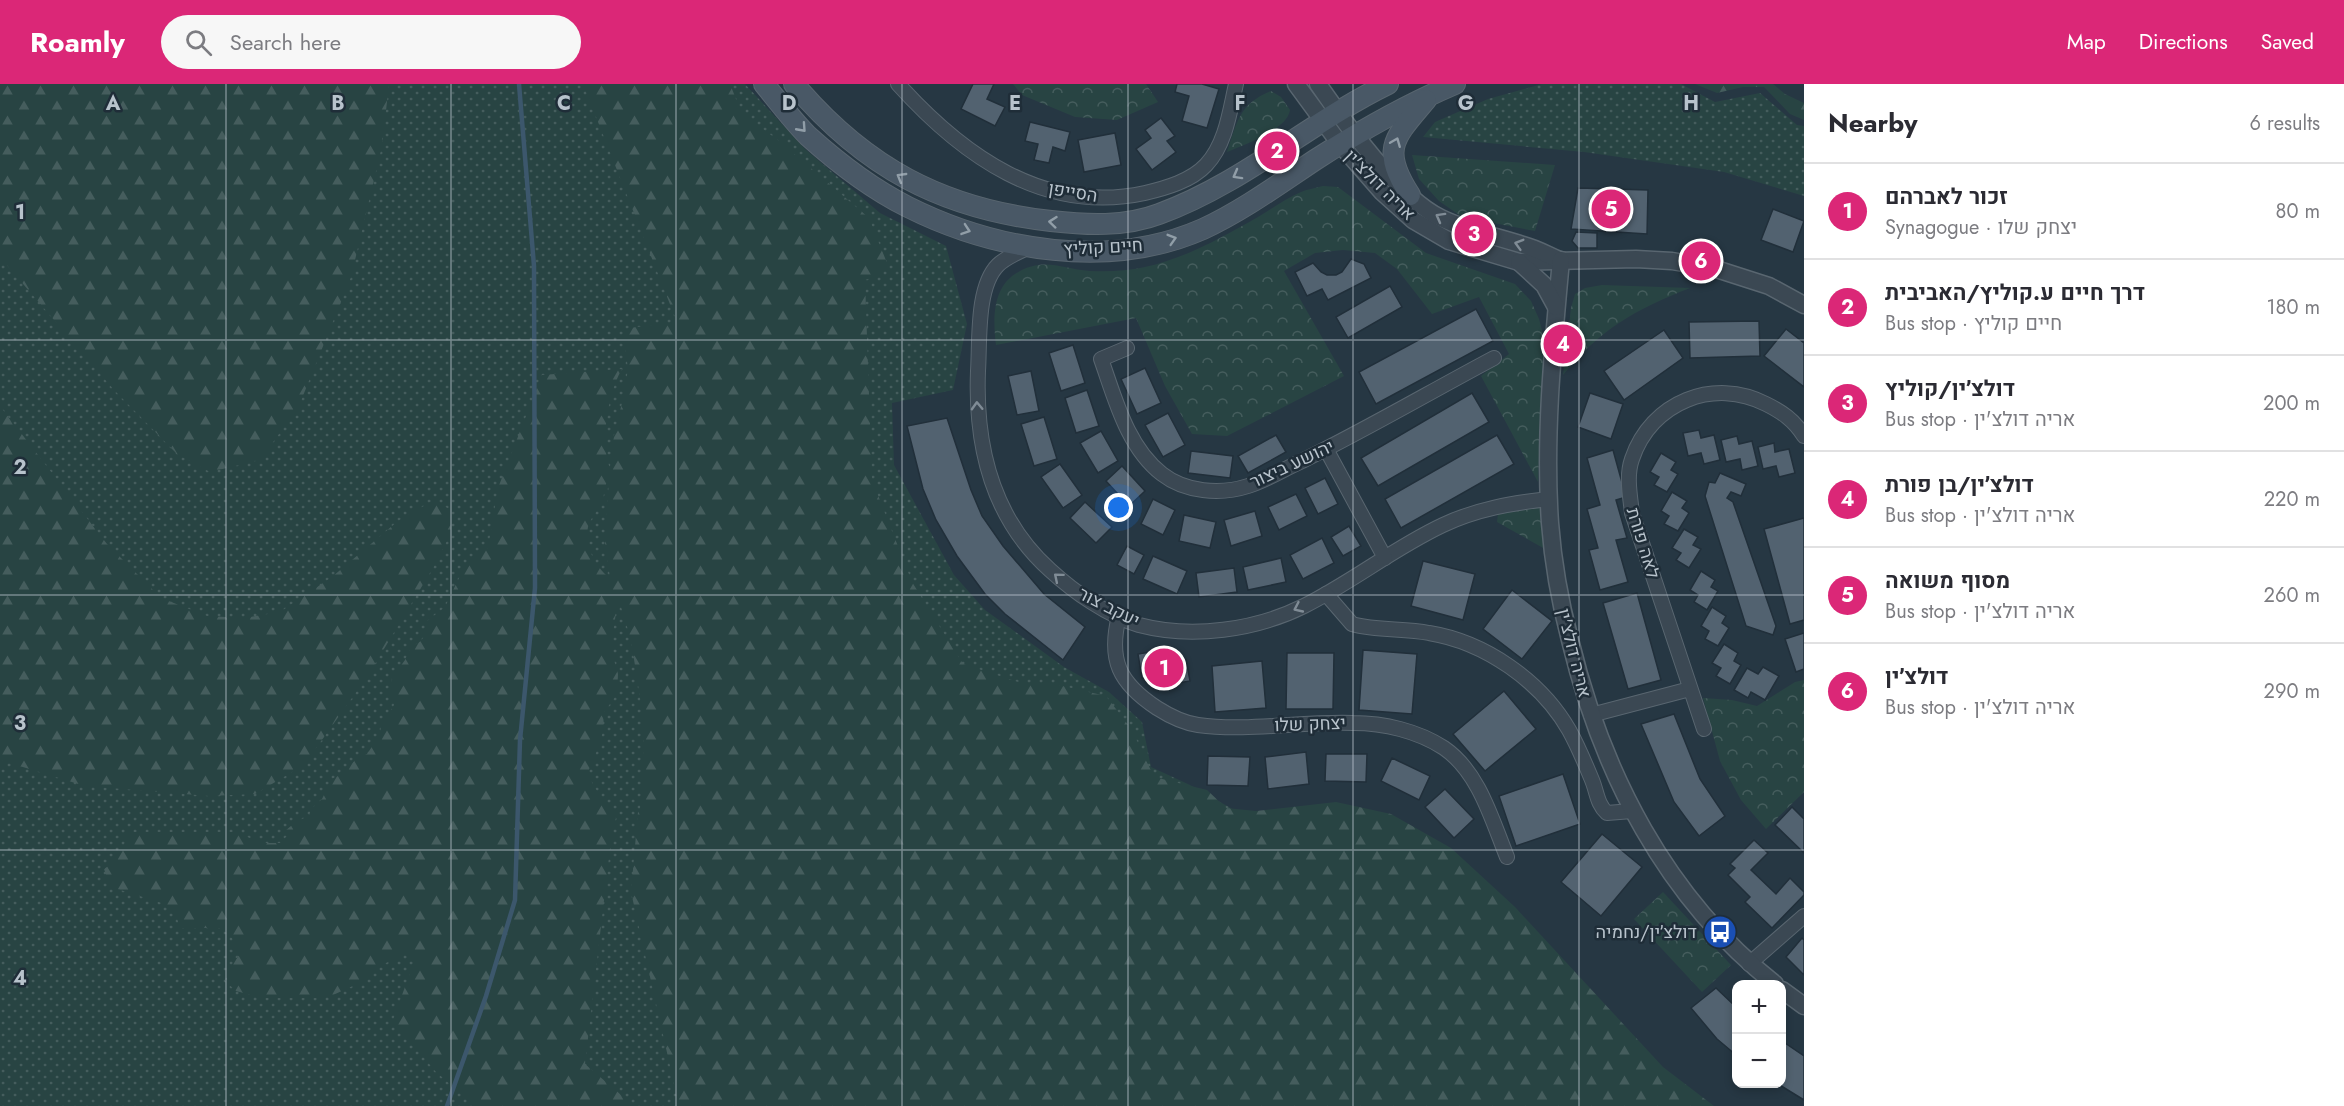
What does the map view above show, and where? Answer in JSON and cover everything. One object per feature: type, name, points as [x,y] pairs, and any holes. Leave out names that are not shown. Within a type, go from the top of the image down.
[{"type":"main road","name":"חיים קוליץ","points":[[764,84],[807,135],[875,188],[907,207],[990,238],[1054,250],[1116,250],[1172,240],[1203,229],[1230,215],[1348,140],[1432,94],[1455,84]]},
{"type":"main road","name":"חיים קוליץ","points":[[794,84],[823,118],[853,143],[887,169],[918,186],[950,200],[995,211],[1080,225],[1135,220],[1157,215],[1179,206],[1246,170],[1330,116],[1388,84]]},
{"type":"main road","points":[[1410,195],[1398,178],[1392,152],[1398,136],[1432,94]]},
{"type":"street","name":"הסייפן","points":[[898,84],[937,126],[980,158],[1004,172],[1045,189],[1088,197],[1116,197],[1167,188],[1190,177],[1206,165],[1217,151],[1236,84]]},
{"type":"street","name":"הסייפן","points":[[1233,101],[1243,84]]},
{"type":"street","name":"אריה דולצ'ין","points":[[1296,84],[1330,116],[1382,192],[1413,220],[1449,241],[1520,262],[1672,261],[1713,268],[1769,286],[1804,305]]},
{"type":"street","name":"אריה דולצ'ין","points":[[1320,85],[1330,116]]},
{"type":"street","name":"אריה דולצ'ין","points":[[1348,140],[1371,154],[1410,195],[1437,217],[1469,231],[1524,245],[1561,260]]},
{"type":"street","name":"יעקב צור","points":[[1031,246],[999,263],[990,273],[985,285],[980,322],[977,401],[979,430],[987,467],[998,501],[1018,534],[1038,560],[1062,581],[1119,616],[1137,624],[1164,630],[1219,630],[1251,625],[1278,617],[1326,594],[1414,540],[1467,515],[1521,502],[1549,499]]},
{"type":"street","name":"אריה דולצ'ין","points":[[1561,260],[1549,420],[1549,499],[1554,562],[1562,609],[1591,715],[1613,772],[1632,811],[1662,860],[1721,937],[1770,980]]},
{"type":"street","points":[[1520,262],[1544,285],[1557,308]]},
{"type":"street","name":"יהושע ביצור","points":[[1127,348],[1101,359],[1118,408],[1140,450],[1163,474],[1184,486],[1208,491],[1248,486],[1326,449],[1494,358]]},
{"type":"street","name":"לאה פורת","points":[[1704,729],[1632,513],[1628,486],[1631,460],[1640,441],[1653,423],[1675,405],[1695,396],[1717,392],[1739,393],[1757,399],[1782,412],[1797,425],[1804,436]]},
{"type":"street","points":[[1326,449],[1385,558]]},
{"type":"street","points":[[1326,594],[1352,624],[1428,632],[1455,639],[1477,648],[1506,665],[1542,694],[1567,728],[1580,752],[1600,806],[1607,813],[1632,811]]},
{"type":"street","name":"יצחק שלו","points":[[1119,616],[1114,648],[1117,666],[1127,684],[1143,699],[1166,714],[1196,725],[1222,727],[1354,723],[1387,726],[1419,735],[1445,749],[1467,772],[1482,796],[1507,857]]},
{"type":"street","points":[[1591,715],[1690,689]]},
{"type":"street","points":[[1749,964],[1804,916]]},
{"type":"street","points":[[1786,993],[1804,1006]]},
{"type":"green space","points":[[0,84],[745,84],[805,149],[880,213],[946,246],[967,324],[953,390],[892,403],[894,465],[954,575],[985,610],[1064,667],[1109,692],[1142,722],[1151,767],[1190,785],[1236,811],[1668,1106],[0,1106]]},
{"type":"green space","points":[[0,84],[389,84],[382,146],[351,277],[298,408],[260,460],[210,472],[177,454],[114,390],[0,257]]},
{"type":"green space","points":[[583,84],[730,84],[742,114],[778,140],[869,218],[887,263],[881,275],[865,280],[872,480],[912,582],[963,664],[1021,683],[1054,684],[1106,696],[1132,730],[1154,777],[1207,790],[1226,808],[1256,811],[1336,802],[1391,814],[1451,848],[1515,907],[1663,1067],[1714,1106],[679,1106],[631,892],[640,810],[644,743],[641,704],[631,640],[618,597],[611,649],[618,674],[617,694],[603,714],[602,736],[588,772],[593,785],[616,818],[612,831],[585,1064],[634,1106],[475,1106],[435,1071],[393,1020],[414,962],[404,954],[376,968],[355,985],[333,995],[319,998],[263,998],[236,991],[225,981],[228,970],[239,955],[232,938],[222,928],[180,928],[176,915],[165,904],[114,888],[109,883],[104,869],[114,862],[120,853],[128,832],[235,832],[262,843],[280,843],[288,835],[285,831],[297,821],[309,816],[311,809],[322,799],[332,779],[342,774],[357,758],[367,754],[380,735],[381,724],[394,705],[390,690],[392,678],[411,647],[421,641],[426,633],[427,621],[445,607],[459,578],[474,556],[488,548],[498,488],[542,375],[622,369],[609,404],[607,418],[606,446],[610,468],[614,435],[628,369],[623,331],[629,328],[677,322]],"holes":[[[609,479],[605,543],[610,578],[592,556],[587,534],[589,524],[602,502]]]},
{"type":"green space","points":[[1013,84],[1146,84],[1158,102],[1117,120],[1075,117],[1022,95]]},
{"type":"green space","points":[[1542,84],[1681,84],[1715,102],[1760,93],[1797,125],[1804,126],[1804,196],[1724,172],[1584,152],[1423,137],[1435,122],[1488,99]]},
{"type":"green space","points":[[1695,84],[1773,84],[1785,94],[1804,103],[1804,120],[1790,114],[1764,87],[1743,87],[1717,93]]},
{"type":"green space","points":[[1271,91],[1281,97],[1290,110],[1287,117],[1273,130],[1227,152],[1237,123],[1246,108],[1260,96]]},
{"type":"green space","points":[[1412,155],[1555,165],[1535,231],[1462,217],[1439,201],[1419,179]]},
{"type":"green space","points":[[1323,186],[1338,187],[1426,253],[1515,284],[1531,301],[1544,338],[1538,482],[1481,376],[1509,354],[1479,297],[1432,314],[1397,269],[1375,253],[1343,250],[1315,253],[1284,271],[1344,376],[1227,436],[1192,434],[1165,386],[1136,318],[996,345],[994,326],[998,297],[1007,280],[1025,269],[1052,265],[1079,270],[1111,271],[1160,263],[1217,240],[1295,194]]},
{"type":"green space","points":[[1602,285],[1690,288],[1652,304],[1620,322],[1591,345],[1563,375],[1571,308],[1575,294],[1585,288]]},
{"type":"green space","points":[[0,406],[107,544],[161,598],[207,616],[244,618],[280,612],[332,577],[398,521],[434,500],[449,509],[451,533],[433,568],[367,677],[304,765],[255,794],[209,796],[85,786],[0,760]]},
{"type":"green space","points":[[1542,505],[1545,549],[1497,522],[1498,514]]},
{"type":"green space","points":[[1804,680],[1804,792],[1766,829],[1741,800],[1720,761],[1703,698],[1732,700],[1757,706],[1795,682]]},
{"type":"green space","points":[[1663,892],[1731,965],[1702,992],[1634,919]]},
{"type":"building","points":[[973,84],[994,84],[987,99],[1005,107],[995,126],[961,109]]},
{"type":"building","points":[[1177,84],[1202,84],[1219,89],[1207,128],[1182,121],[1189,96],[1175,92]]},
{"type":"building","points":[[1161,118],[1175,136],[1167,141],[1176,152],[1152,170],[1136,149],[1151,138],[1145,130]]},
{"type":"building","points":[[1030,122],[1070,132],[1065,151],[1053,147],[1049,163],[1034,160],[1038,144],[1025,141]]},
{"type":"building","points":[[1115,133],[1121,165],[1084,172],[1078,140]]},
{"type":"building","points":[[1578,188],[1648,190],[1647,234],[1571,229]]},
{"type":"building","points":[[1773,209],[1804,221],[1793,252],[1761,240]]},
{"type":"building","points":[[1576,232],[1597,233],[1597,248],[1578,248],[1572,241]]},
{"type":"building","points":[[1351,259],[1364,264],[1371,278],[1328,300],[1322,289],[1307,296],[1295,272],[1313,263],[1321,272],[1336,275],[1342,272]]},
{"type":"building","points":[[1390,286],[1402,307],[1348,338],[1336,317]]},
{"type":"building","points":[[1476,309],[1493,341],[1376,404],[1359,372]]},
{"type":"building","points":[[1759,321],[1760,356],[1690,358],[1689,322]]},
{"type":"building","points":[[1786,329],[1804,343],[1804,387],[1764,356]]},
{"type":"building","points":[[1664,330],[1683,358],[1624,400],[1604,371]]},
{"type":"building","points":[[1073,345],[1085,383],[1061,391],[1049,353]]},
{"type":"building","points":[[1145,368],[1161,403],[1137,414],[1121,379]]},
{"type":"building","points":[[1031,371],[1039,411],[1017,415],[1008,376]]},
{"type":"building","points":[[1087,390],[1099,426],[1076,433],[1065,398]]},
{"type":"building","points":[[1472,393],[1489,422],[1378,486],[1361,458]]},
{"type":"building","points":[[1590,393],[1623,404],[1611,439],[1578,427]]},
{"type":"building","points":[[1168,413],[1185,445],[1163,457],[1145,425]]},
{"type":"building","points":[[1044,417],[1057,459],[1034,466],[1021,424]]},
{"type":"building","points":[[947,418],[982,516],[1003,546],[1044,594],[1085,627],[1063,660],[1005,614],[985,594],[957,556],[936,520],[923,489],[907,426]]},
{"type":"building","points":[[1699,430],[1701,438],[1714,435],[1720,460],[1704,464],[1701,453],[1688,456],[1683,433]]},
{"type":"building","points":[[1101,431],[1118,461],[1098,473],[1080,443]]},
{"type":"building","points":[[1276,435],[1286,452],[1248,473],[1238,456]]},
{"type":"building","points":[[1497,435],[1514,464],[1401,528],[1385,499]]},
{"type":"building","points":[[1737,436],[1739,444],[1752,441],[1758,466],[1742,470],[1740,459],[1726,462],[1721,440]]},
{"type":"building","points":[[1774,443],[1775,452],[1789,449],[1795,473],[1779,477],[1776,466],[1763,469],[1758,447]]},
{"type":"building","points":[[1613,450],[1626,497],[1616,500],[1627,538],[1616,540],[1628,582],[1600,590],[1589,550],[1598,548],[1587,509],[1600,505],[1587,458]]},
{"type":"building","points":[[1191,451],[1233,456],[1230,478],[1188,473]]},
{"type":"building","points":[[1661,453],[1676,462],[1671,470],[1678,474],[1667,492],[1654,485],[1659,477],[1650,472]]},
{"type":"building","points":[[1060,464],[1082,495],[1063,508],[1041,477]]},
{"type":"building","points":[[1122,466],[1145,491],[1129,506],[1106,481]]},
{"type":"building","points":[[1720,473],[1746,484],[1741,496],[1731,492],[1727,498],[1733,502],[1776,626],[1773,635],[1746,626],[1705,496],[1709,482],[1715,483]]},
{"type":"building","points":[[1325,478],[1338,504],[1318,514],[1305,488]]},
{"type":"building","points":[[1672,492],[1687,501],[1682,508],[1689,513],[1678,531],[1664,524],[1669,516],[1661,511]]},
{"type":"building","points":[[1296,494],[1307,516],[1279,530],[1268,507]]},
{"type":"building","points":[[1153,499],[1175,510],[1163,535],[1141,524]]},
{"type":"building","points":[[1085,502],[1112,527],[1096,543],[1070,518]]},
{"type":"building","points":[[1255,511],[1262,536],[1231,546],[1224,520]]},
{"type":"building","points":[[1184,515],[1216,522],[1210,548],[1179,541]]},
{"type":"building","points":[[1804,518],[1804,620],[1790,624],[1764,529]]},
{"type":"building","points":[[1349,526],[1361,546],[1343,556],[1331,537]]},
{"type":"building","points":[[1684,529],[1698,537],[1693,545],[1701,549],[1689,568],[1676,560],[1681,553],[1672,548]]},
{"type":"building","points":[[1322,538],[1334,563],[1303,579],[1290,555]]},
{"type":"building","points":[[1127,546],[1144,555],[1134,574],[1117,565]]},
{"type":"building","points":[[1153,556],[1187,571],[1177,594],[1143,579]]},
{"type":"building","points":[[1281,558],[1286,582],[1248,590],[1243,567]]},
{"type":"building","points":[[1423,561],[1475,574],[1463,620],[1411,606]]},
{"type":"building","points":[[1234,568],[1237,592],[1199,597],[1196,573]]},
{"type":"building","points":[[1701,571],[1715,580],[1711,587],[1718,591],[1707,610],[1694,602],[1698,595],[1690,590]]},
{"type":"building","points":[[1512,590],[1552,621],[1522,659],[1483,629]]},
{"type":"building","points":[[1637,593],[1661,680],[1628,689],[1603,603]]},
{"type":"building","points":[[1712,607],[1726,616],[1722,623],[1729,628],[1718,646],[1705,639],[1709,631],[1701,626]]},
{"type":"building","points":[[1804,633],[1804,669],[1796,672],[1785,639]]},
{"type":"building","points":[[1724,644],[1738,653],[1734,661],[1741,665],[1730,684],[1716,676],[1721,668],[1712,663]]},
{"type":"building","points":[[1162,650],[1164,662],[1186,659],[1190,681],[1167,685],[1165,674],[1142,678],[1138,654]]},
{"type":"building","points":[[1363,650],[1417,654],[1412,714],[1359,710]]},
{"type":"building","points":[[1287,653],[1334,653],[1333,709],[1286,709]]},
{"type":"building","points":[[1262,661],[1266,708],[1215,712],[1212,666]]},
{"type":"building","points":[[1763,667],[1779,676],[1765,700],[1751,692],[1748,698],[1734,690],[1747,668],[1758,674]]},
{"type":"building","points":[[1504,691],[1536,729],[1485,771],[1453,734]]},
{"type":"building","points":[[1674,714],[1700,779],[1725,816],[1699,836],[1674,802],[1641,724]]},
{"type":"building","points":[[1306,752],[1309,784],[1268,789],[1265,757]]},
{"type":"building","points":[[1326,754],[1367,754],[1366,782],[1325,781]]},
{"type":"building","points":[[1208,756],[1250,757],[1248,786],[1207,785]]},
{"type":"building","points":[[1392,758],[1430,776],[1419,800],[1381,781]]},
{"type":"building","points":[[1563,774],[1580,824],[1516,846],[1499,796]]},
{"type":"building","points":[[1445,789],[1474,819],[1454,838],[1425,807]]},
{"type":"building","points":[[1792,807],[1804,819],[1804,853],[1775,825]]},
{"type":"building","points":[[1602,834],[1642,867],[1601,916],[1561,882]]},
{"type":"building","points":[[1754,840],[1768,853],[1751,870],[1776,894],[1790,878],[1804,892],[1804,895],[1772,928],[1745,902],[1750,897],[1728,875],[1735,868],[1730,864]]},
{"type":"building","points":[[1802,938],[1804,940],[1804,975],[1786,957]]},
{"type":"building","points":[[1716,988],[1732,1003],[1732,1052],[1717,1039],[1691,1008]]},
{"type":"building","points":[[1786,1044],[1804,1056],[1804,1100],[1784,1088]]},
{"type":"waterway","points":[[447,1106],[486,996],[515,900],[520,740],[535,588],[534,266],[519,84]]},
{"type":"place","name":"דרך חיים ע.קוליץ/האביבית","points":[[1277,151]]},
{"type":"place","name":"מסוף משואה","points":[[1611,209]]},
{"type":"place","name":"דולצ׳ין/קוליץ","points":[[1474,234]]},
{"type":"place","name":"דולצ׳ין","points":[[1701,261]]},
{"type":"place","name":"דולצ׳ין/בן פורת","points":[[1563,344]]},
{"type":"place","name":"זכור לאברהם","points":[[1164,668]]},
{"type":"place","name":"דולצ׳ין/נחמיה","points":[[1720,932]]}]
